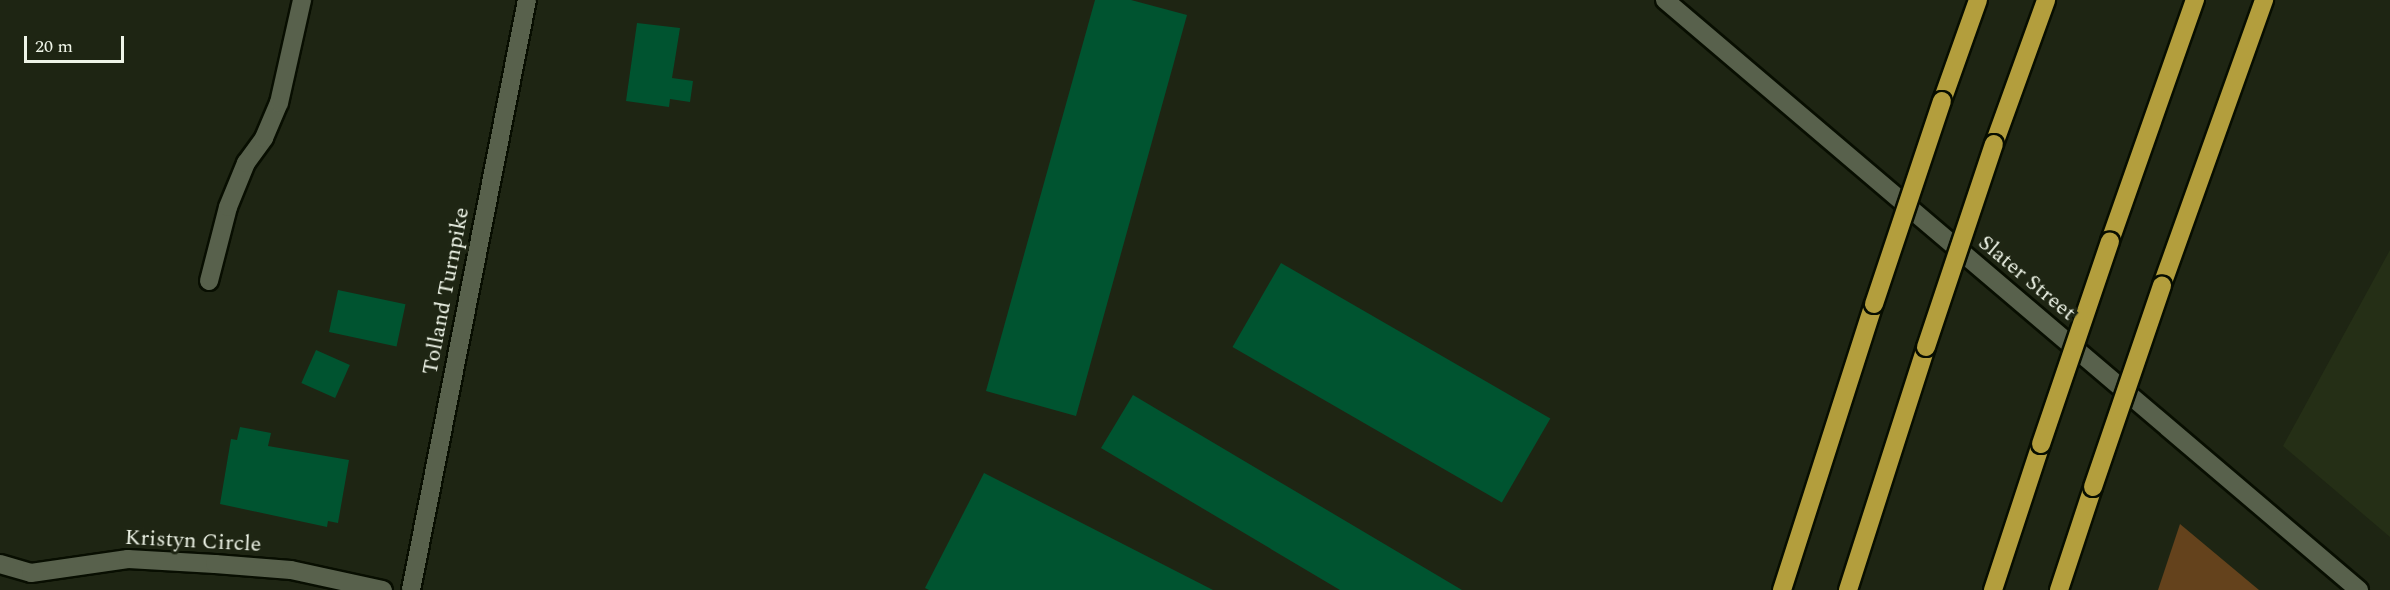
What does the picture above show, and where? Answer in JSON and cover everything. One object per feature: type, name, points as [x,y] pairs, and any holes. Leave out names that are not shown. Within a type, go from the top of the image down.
[{"type":"highway","points":[[1782,590],[1874,304],[1978,0]]},
{"type":"highway","points":[[1848,590],[1994,144],[2046,0]]},
{"type":"highway","points":[[1993,590],[2110,241],[2196,0]]},
{"type":"highway","points":[[2060,590],[2162,285],[2264,0]]},
{"type":"street","points":[[209,281],[228,207],[246,164],[267,132],[279,103],[302,0]]},
{"type":"street","name":"Tolland Turnpike","points":[[411,590],[527,0]]},
{"type":"street","name":"Slater Street","points":[[1665,0],[2360,590]]},
{"type":"street","name":"Kristyn Circle","points":[[0,564],[31,573],[128,559],[215,564],[291,570],[383,590]]},
{"type":"shaded area","points":[[2390,250],[2390,537],[2283,446]]},
{"type":"shaded area","points":[[2180,524],[2259,590],[2158,590]]},
{"type":"building","points":[[1095,0],[1131,0],[1187,15],[1076,416],[986,391]]},
{"type":"building","points":[[637,23],[680,28],[672,78],[693,81],[690,102],[670,99],[669,107],[626,101]]},
{"type":"building","points":[[1281,263],[1550,418],[1502,503],[1232,347]]},
{"type":"building","points":[[338,290],[405,304],[397,346],[329,332]]},
{"type":"building","points":[[316,350],[350,365],[335,398],[301,383]]},
{"type":"building","points":[[1133,395],[1462,590],[1340,590],[1101,448]]},
{"type":"building","points":[[240,427],[271,433],[268,446],[349,460],[338,523],[328,521],[327,527],[220,504],[231,439],[237,440]]},
{"type":"building","points":[[984,473],[1213,590],[929,590],[925,588]]}]
